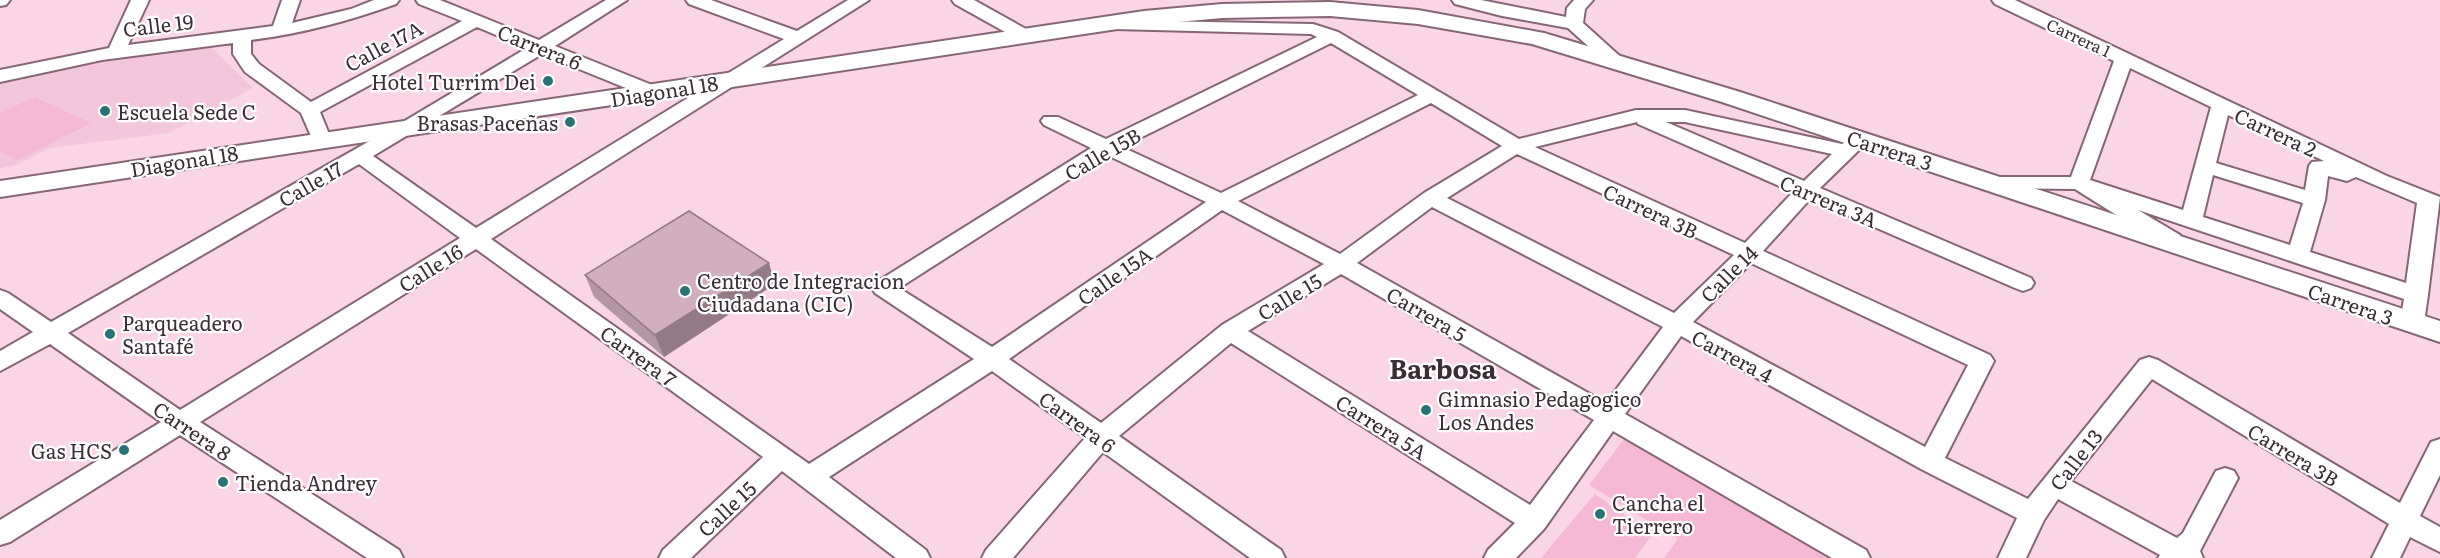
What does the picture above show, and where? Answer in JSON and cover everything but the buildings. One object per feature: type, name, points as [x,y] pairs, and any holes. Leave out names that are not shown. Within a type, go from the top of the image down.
[{"type":"main road","name":"Diagonal 18","points":[[0,189],[321,139],[655,93],[1106,24],[1222,11],[1330,9]]},
{"type":"main road","name":"Carrera 3","points":[[1330,9],[1457,22],[1536,38],[1615,60],[1853,145],[1995,183],[2440,332]]},
{"type":"street","points":[[116,52],[140,0]]},
{"type":"street","points":[[280,32],[291,0]]},
{"type":"street","name":"Calle 19","points":[[0,76],[116,52],[280,32],[333,20],[390,0]]},
{"type":"street","name":"Carrera 6","points":[[425,0],[655,93]]},
{"type":"street","name":"Calle 17","points":[[0,362],[410,126],[618,0]]},
{"type":"street","points":[[695,0],[798,38]]},
{"type":"street","name":"Calle 16","points":[[0,534],[860,0]]},
{"type":"street","points":[[961,0],[1027,37]]},
{"type":"street","points":[[1461,0],[1502,11],[1574,24],[1615,60]]},
{"type":"street","points":[[1574,24],[1576,8],[1584,0]]},
{"type":"street","name":"Carrera 1","points":[[2001,0],[2124,58]]},
{"type":"street","name":"Calle 17A","points":[[310,110],[476,21]]},
{"type":"street","name":"Carrera 3B","points":[[1106,24],[1313,29],[1332,36],[1516,146],[1982,361],[1930,462]]},
{"type":"street","name":"Calle 15B","points":[[883,288],[1108,146],[1332,36]]},
{"type":"street","points":[[242,37],[242,54],[252,68],[310,110],[321,139]]},
{"type":"street","points":[[2079,183],[2124,58]]},
{"type":"street","name":"Carrera 2","points":[[2124,58],[2222,106],[2434,203]]},
{"type":"street","name":"Calle 15A","points":[[809,477],[992,359],[1221,201],[1432,95]]},
{"type":"street","points":[[2191,220],[2222,106]]},
{"type":"street","name":"Calle 15","points":[[996,558],[1101,438],[1230,331],[1341,264],[1431,198],[1516,146],[1636,116],[1684,116],[1853,145]]},
{"type":"street","name":"Carrera 3A","points":[[1636,116],[2023,283]]},
{"type":"street","name":"Carrera 5","points":[[1051,121],[1221,201],[1341,264],[1856,558]]},
{"type":"street","name":"Calle 14","points":[[1498,558],[1534,521],[1677,324],[1748,255],[1806,190],[1853,145]]},
{"type":"street","name":"Carrera 7","points":[[359,155],[809,477],[916,558]]},
{"type":"street","points":[[2206,166],[2314,200]]},
{"type":"street","points":[[2298,257],[2314,200],[2319,166],[2434,203],[2412,323]]},
{"type":"street","points":[[1995,183],[2079,183],[2417,295]]},
{"type":"street","points":[[2079,183],[2179,245]]},
{"type":"street","name":"Carrera 4","points":[[1431,198],[1677,324],[1930,462],[2033,514]]},
{"type":"street","name":"Carrera 6","points":[[883,288],[992,359],[1272,558]]},
{"type":"street","name":"Carrera 8","points":[[0,298],[180,422],[389,558]]},
{"type":"street","name":"Carrera 5A","points":[[1230,331],[1534,521]]},
{"type":"street","name":"Carrera 3B","points":[[2149,366],[2440,541]]},
{"type":"street","name":"Calle 13","points":[[2012,558],[2033,514],[2149,366]]},
{"type":"street","points":[[2386,558],[2440,449]]},
{"type":"street","name":"Calle 15","points":[[673,558],[780,457]]},
{"type":"street","points":[[2055,484],[2180,556],[2193,540],[2224,478]]},
{"type":"shaded area","name":"Escuela Sede C","points":[[209,45],[253,88],[169,133],[49,148],[17,165],[0,168],[0,84],[106,61]]},
{"type":"shaded area","points":[[35,97],[91,123],[18,160],[0,151],[0,113]]},
{"type":"shaded area","points":[[1628,434],[1842,558],[1664,558],[1678,539],[1589,485]]},
{"type":"shaded area","name":"Cancha el Tierrero","points":[[1595,494],[1652,535],[1635,558],[1541,558]]},
{"type":"place","name":"Hotel Turrim Dei","points":[[548,81]]},
{"type":"place","name":"Escuela Sede C","points":[[105,111]]},
{"type":"place","name":"Brasas Paceñas","points":[[570,122]]},
{"type":"place","name":"Centro de Integracion Ciudadana (CIC)","points":[[685,291]]},
{"type":"place","name":"Parqueadero Santafé","points":[[110,334]]},
{"type":"place","name":"Gimnasio Pedagogico Los Andes","points":[[1426,410]]},
{"type":"place","name":"Gas HCS","points":[[124,450]]},
{"type":"place","name":"Tienda Andrey","points":[[223,482]]},
{"type":"place","name":"Cancha el Tierrero","points":[[1600,514]]},
{"type":"district","name":"Barbosa","points":[[1443,367]]}]
